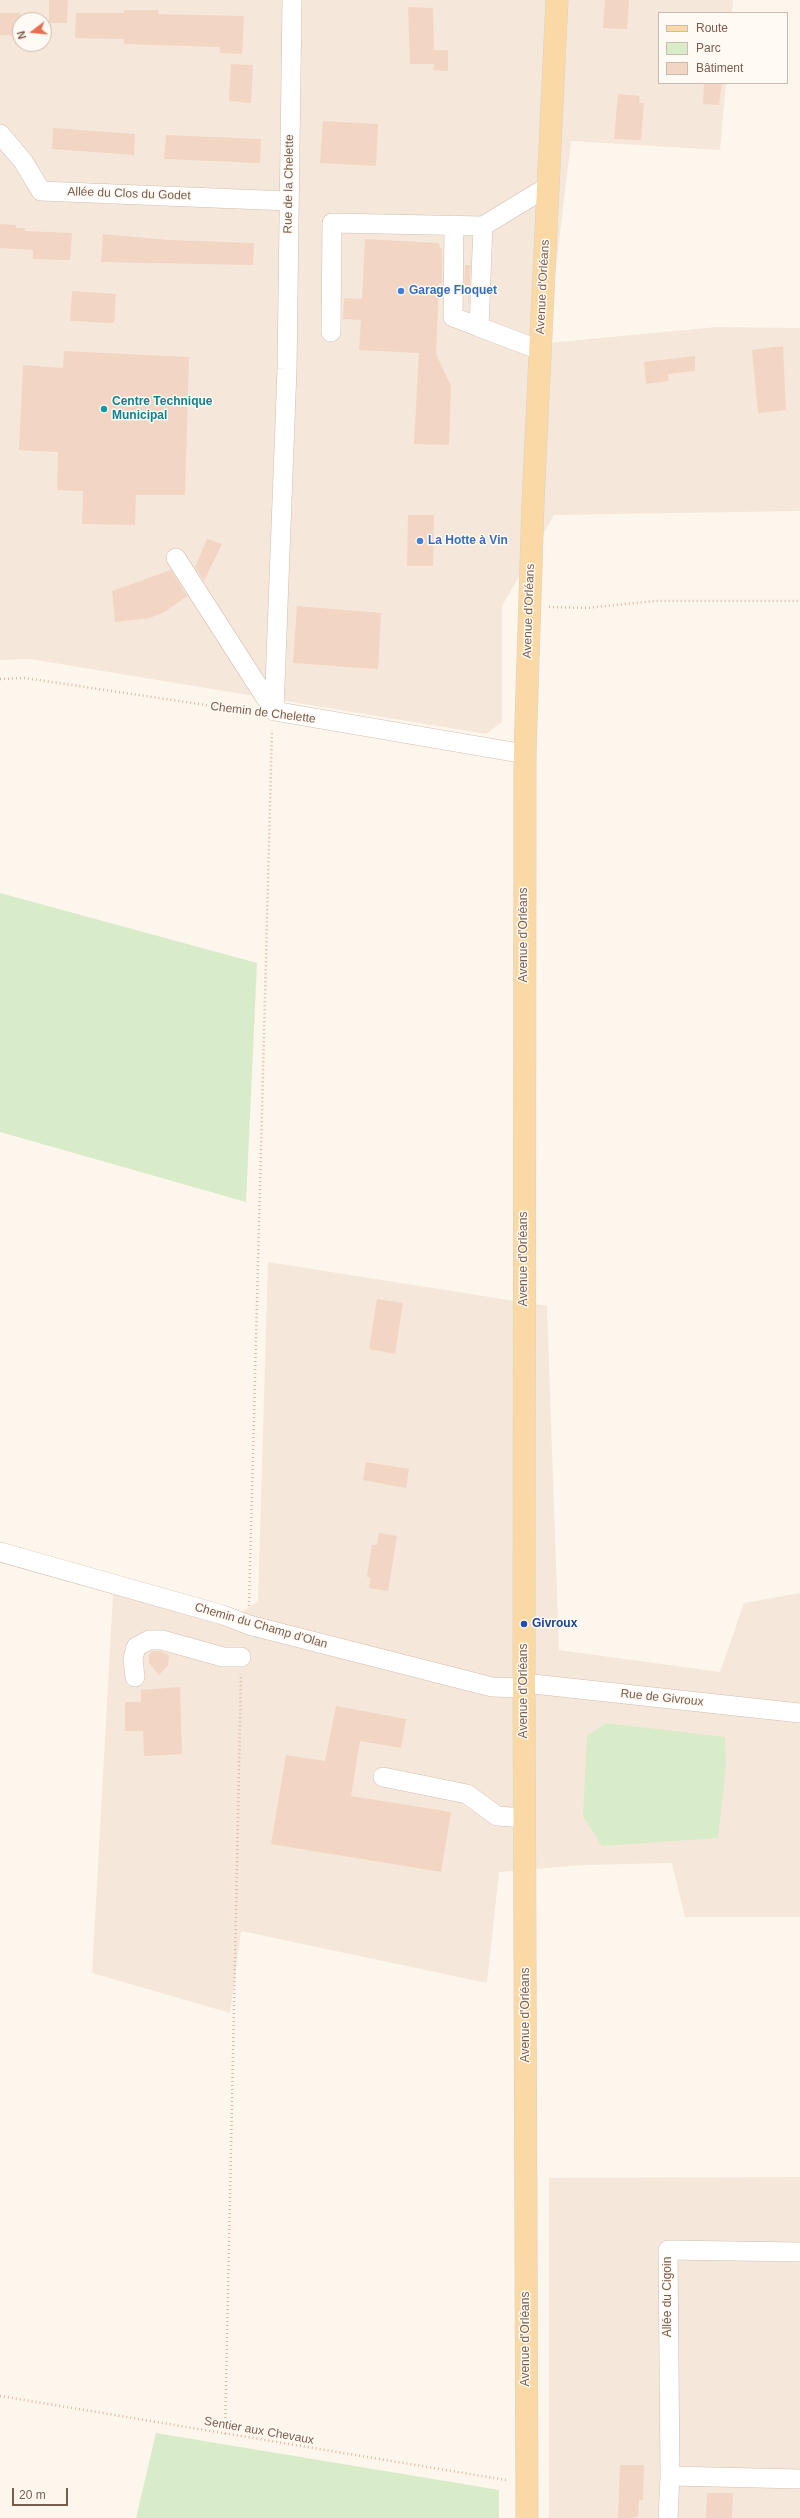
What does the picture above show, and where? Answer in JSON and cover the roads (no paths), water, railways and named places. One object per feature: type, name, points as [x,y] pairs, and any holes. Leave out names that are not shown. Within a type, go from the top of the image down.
[{"type":"main road","name":"Avenue d'Orléans","points":[[527,2518],[524,1686],[525,754],[529,606],[547,187],[557,0]]},
{"type":"street","name":"Rue de la Chelette","points":[[274,711],[287,369],[288,201],[292,0]]},
{"type":"street","name":"Allée du Clos du Godet","points":[[0,134],[23,161],[40,191],[288,201]]},
{"type":"street","points":[[330,332],[332,223],[483,226],[547,187]]},
{"type":"street","points":[[454,226],[453,317],[540,350]]},
{"type":"street","points":[[479,327],[483,226]]},
{"type":"street","points":[[176,558],[274,711]]},
{"type":"street","name":"Chemin de Chelette","points":[[274,711],[525,754]]},
{"type":"street","name":"Chemin du Champ d'Olan","points":[[0,1552],[223,1615],[249,1625],[492,1687],[524,1686]]},
{"type":"street","points":[[135,1677],[133,1659],[136,1647],[149,1640],[162,1640],[223,1657],[241,1657]]},
{"type":"street","name":"Rue de Givroux","points":[[524,1686],[800,1713]]},
{"type":"street","points":[[383,1777],[467,1794],[498,1816],[525,1818]]},
{"type":"street","name":"Allée du Cigoin","points":[[668,2518],[670,2476],[668,2250],[800,2252]]},
{"type":"street","points":[[670,2476],[800,2479]]},
{"type":"place","name":"Garage Floquet","points":[[401,291]]},
{"type":"place","name":"Centre Technique Municipal","points":[[104,409]]},
{"type":"place","name":"La Hotte à Vin","points":[[420,541]]},
{"type":"place","name":"Givroux","points":[[524,1624]]}]
